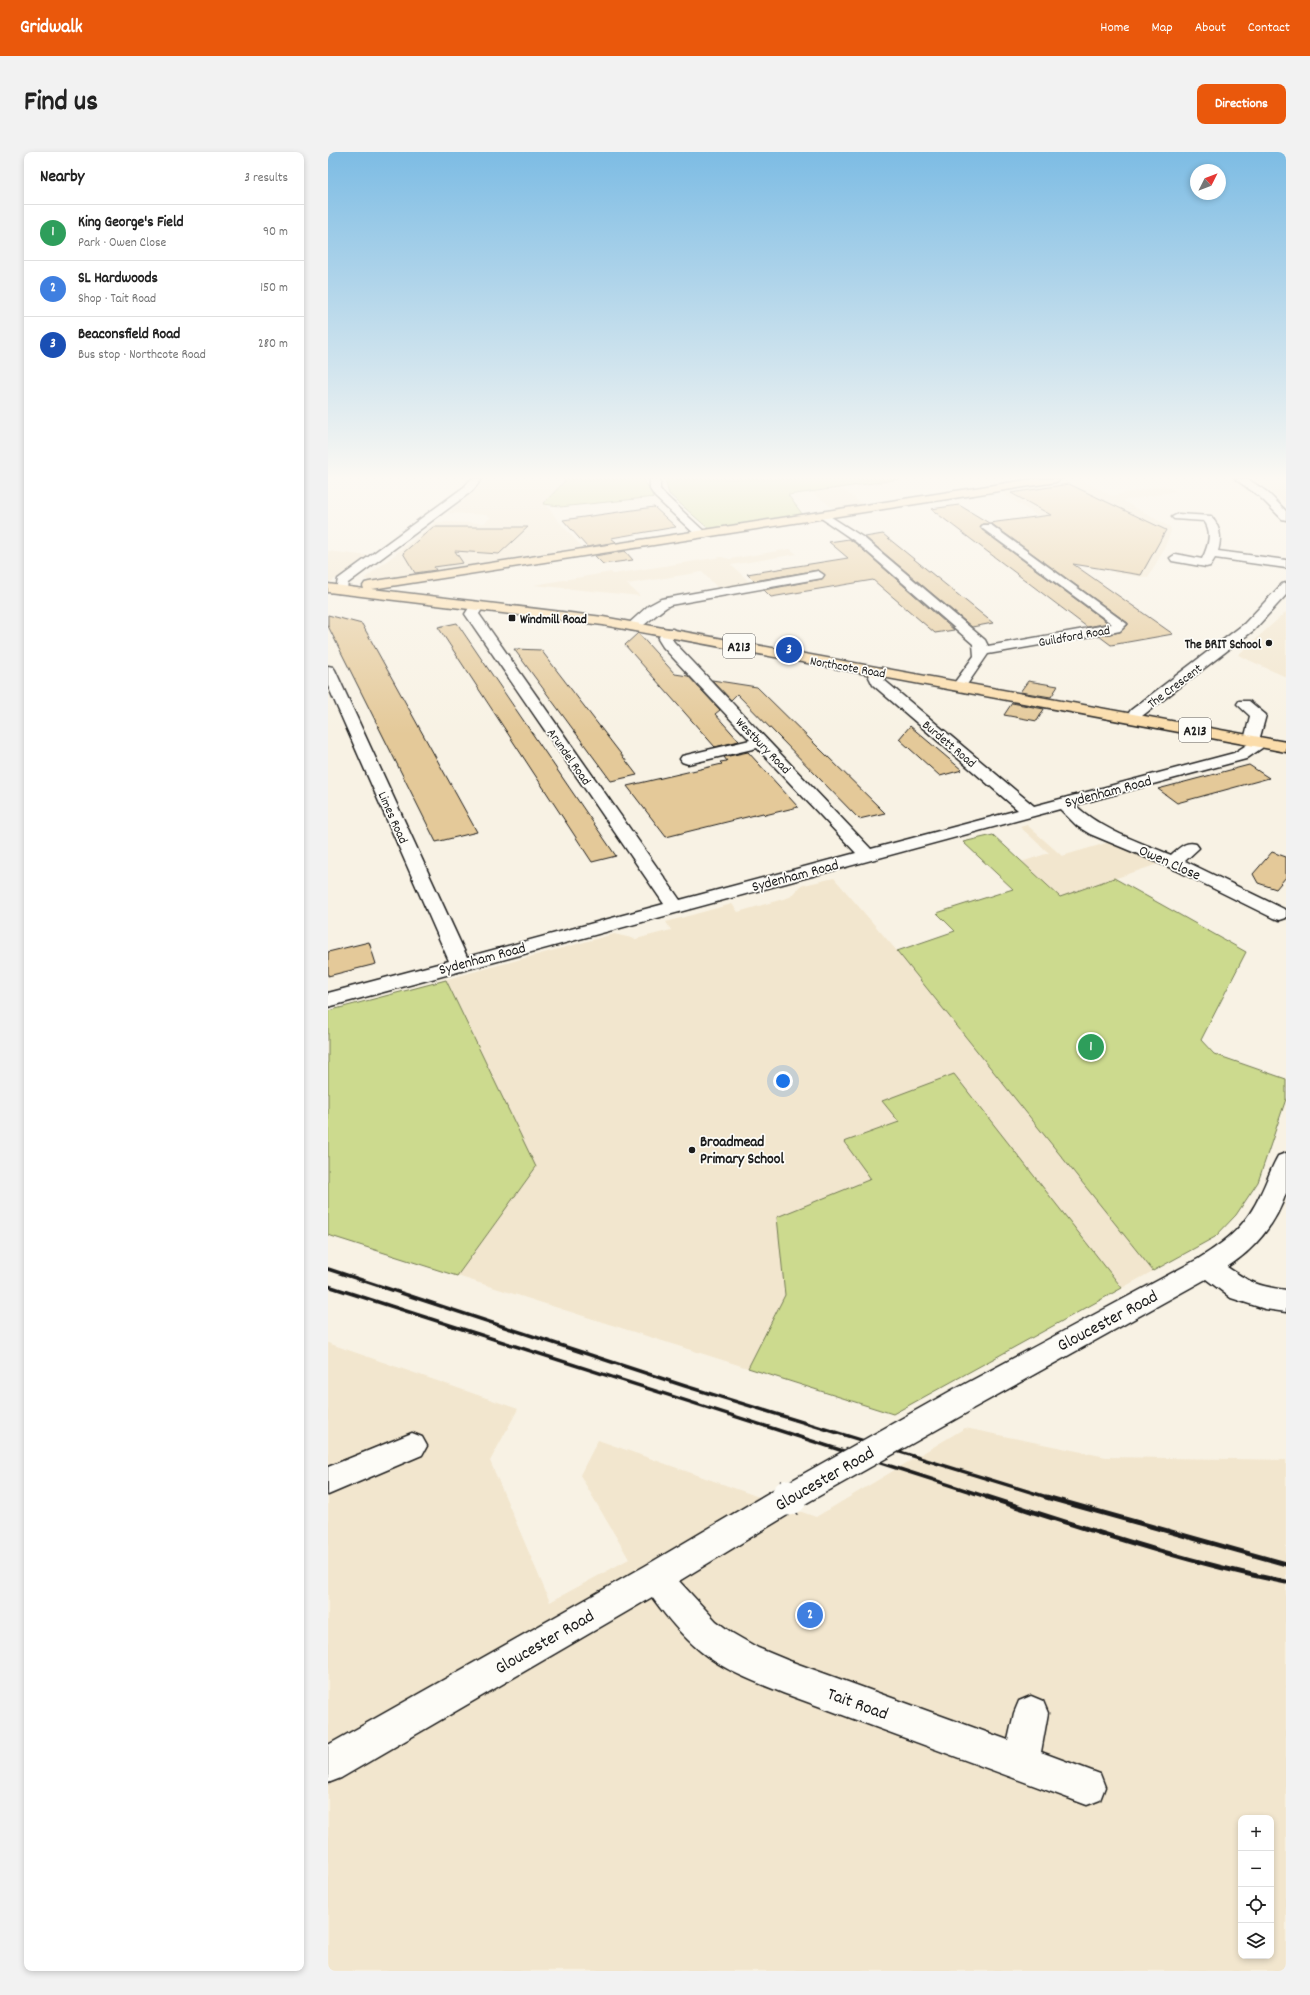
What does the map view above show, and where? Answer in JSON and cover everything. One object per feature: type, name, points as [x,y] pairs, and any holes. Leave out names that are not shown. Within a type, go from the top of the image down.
[{"type":"main road","points":[[328,593],[514,564]]},
{"type":"main road","points":[[386,596],[397,587],[396,582]]},
{"type":"main road","name":"A213","points":[[328,588],[342,590]]},
{"type":"main road","name":"Northcote Road","points":[[342,590],[633,626],[1255,741]]},
{"type":"main road","name":"A213","points":[[1255,741],[1286,747]]},
{"type":"street","points":[[342,590],[342,582],[367,564]]},
{"type":"street","points":[[888,564],[980,644],[982,651],[981,656],[958,686]]},
{"type":"street","name":"Guildford Road","points":[[982,651],[1115,628],[1120,624],[1038,564]]},
{"type":"street","points":[[633,626],[653,608],[666,602],[818,575]]},
{"type":"street","name":"The Crescent","points":[[1133,718],[1136,713],[1248,627],[1286,587]]},
{"type":"street","name":"Arundel Road","points":[[477,606],[472,614],[675,906]]},
{"type":"street","name":"Westbury Road","points":[[668,632],[666,639],[668,644],[868,856]]},
{"type":"street","name":"Limes Road","points":[[328,670],[460,964]]},
{"type":"street","name":"Burdett Road","points":[[877,671],[876,677],[878,682],[1031,812]]},
{"type":"street","points":[[1244,704],[1258,715],[1255,741]]},
{"type":"street","name":"Sydenham Road","points":[[328,1000],[1240,756],[1256,745],[1255,741]]},
{"type":"street","points":[[688,759],[762,742]]},
{"type":"street","name":"Owen Close","points":[[1064,804],[1083,822],[1096,830],[1173,862],[1280,914]]},
{"type":"street","points":[[1173,862],[1190,848]]},
{"type":"street","name":"Gloucester Road","points":[[328,1764],[656,1577],[788,1498],[962,1400],[1207,1266],[1240,1244],[1251,1234],[1278,1182],[1286,1162]]},
{"type":"street","points":[[1207,1266],[1240,1290],[1265,1298],[1286,1301]]},
{"type":"street","points":[[328,1481],[412,1446]]},
{"type":"street","name":"Tait Road","points":[[656,1577],[688,1617],[712,1640],[736,1655],[790,1678],[1087,1787]]},
{"type":"street","points":[[1021,1762],[1031,1713]]},
{"type":"shaded area","points":[[328,564],[356,564],[331,582],[328,581]]},
{"type":"shaded area","points":[[383,564],[478,564],[370,581],[364,579]]},
{"type":"shaded area","points":[[677,564],[738,564],[731,565],[750,582],[718,588],[702,572],[627,584],[640,596],[534,585],[611,572],[613,574]]},
{"type":"shaded area","points":[[1103,564],[1156,564],[1148,578],[1115,573]]},
{"type":"shaded area","name":"The BRIT School","points":[[1286,612],[1286,677],[1238,655]]},
{"type":"shaded area","points":[[1027,825],[1062,856],[1110,842],[1161,863],[1060,897],[1021,862],[1049,853],[1020,827]]},
{"type":"shaded area","name":"Broadmead Primary School","points":[[834,878],[897,951],[1153,1271],[893,1414],[328,1235],[328,1011],[614,934],[636,939],[671,930],[666,922],[732,904],[738,912],[790,897],[800,886]]},
{"type":"shaded area","points":[[328,1343],[518,1409],[490,1461],[550,1602],[629,1559],[580,1475],[598,1440],[816,1517],[965,1428],[1106,1457],[1286,1460],[1286,1971],[328,1971]]},
{"type":"green space","points":[[993,835],[1060,897],[1114,878],[1246,952],[1201,1040],[1214,1054],[1286,1079],[1286,1099],[1258,1182],[1236,1215],[1215,1237],[1153,1271],[897,951],[955,931],[937,913],[1013,889],[963,842]]},
{"type":"green space","points":[[446,980],[536,1167],[457,1276],[328,1235],[328,1011]]},
{"type":"green space","points":[[954,1074],[1122,1288],[893,1414],[748,1368],[785,1295],[777,1217],[871,1179],[844,1142],[899,1122],[882,1101]]},
{"type":"building","points":[[410,564],[457,564],[434,567],[436,570],[415,573]]},
{"type":"building","points":[[811,564],[879,564],[954,630],[935,633],[873,580],[771,597],[764,590],[822,579],[825,575],[818,570],[754,581],[747,574]]},
{"type":"building","points":[[897,564],[920,564],[993,623],[972,627]]},
{"type":"building","points":[[1004,564],[1028,564],[1108,623],[1087,627]]},
{"type":"building","points":[[1047,564],[1147,564],[1141,575],[1073,564],[1173,634],[1111,645],[1099,636],[1120,632],[1128,625],[1128,623]]},
{"type":"building","points":[[328,615],[362,624],[477,832],[436,842],[328,626]]},
{"type":"building","points":[[457,623],[616,856],[592,862],[438,627]]},
{"type":"building","points":[[638,633],[675,674],[688,676],[720,710],[715,714],[739,741],[715,747],[625,645]]},
{"type":"building","points":[[514,649],[541,650],[637,775],[611,781]]},
{"type":"building","points":[[712,680],[757,687],[885,813],[859,819],[737,694],[731,700]]},
{"type":"building","points":[[1028,681],[1058,686],[1051,697],[1020,692]]},
{"type":"building","points":[[1012,703],[1044,709],[1037,721],[1004,715]]},
{"type":"building","points":[[910,726],[962,770],[940,776],[899,739]]},
{"type":"building","points":[[748,752],[798,807],[765,815],[763,813],[666,837],[627,786],[722,764],[720,762],[727,761],[724,757]]},
{"type":"building","points":[[1249,765],[1269,778],[1177,803],[1158,789]]},
{"type":"building","points":[[1272,852],[1286,857],[1286,877],[1276,889],[1258,883],[1253,874]]},
{"type":"building","points":[[369,942],[376,964],[328,976],[328,952]]},
{"type":"railway","points":[[328,1269],[685,1386],[1050,1498]]},
{"type":"railway","points":[[328,1286],[990,1498]]},
{"type":"railway","points":[[987,1497],[1210,1565],[1286,1582]]},
{"type":"railway","points":[[1046,1497],[1286,1564]]},
{"type":"place","name":"Windmill Road","points":[[512,618]]},
{"type":"place","name":"The BRIT School","points":[[1269,643]]},
{"type":"place","name":"Beaconsfield Road","points":[[789,650]]},
{"type":"place","name":"King George's Field","points":[[1091,1047]]},
{"type":"place","name":"Broadmead Primary School","points":[[692,1150]]},
{"type":"place","name":"SL Hardwoods","points":[[810,1615]]}]
